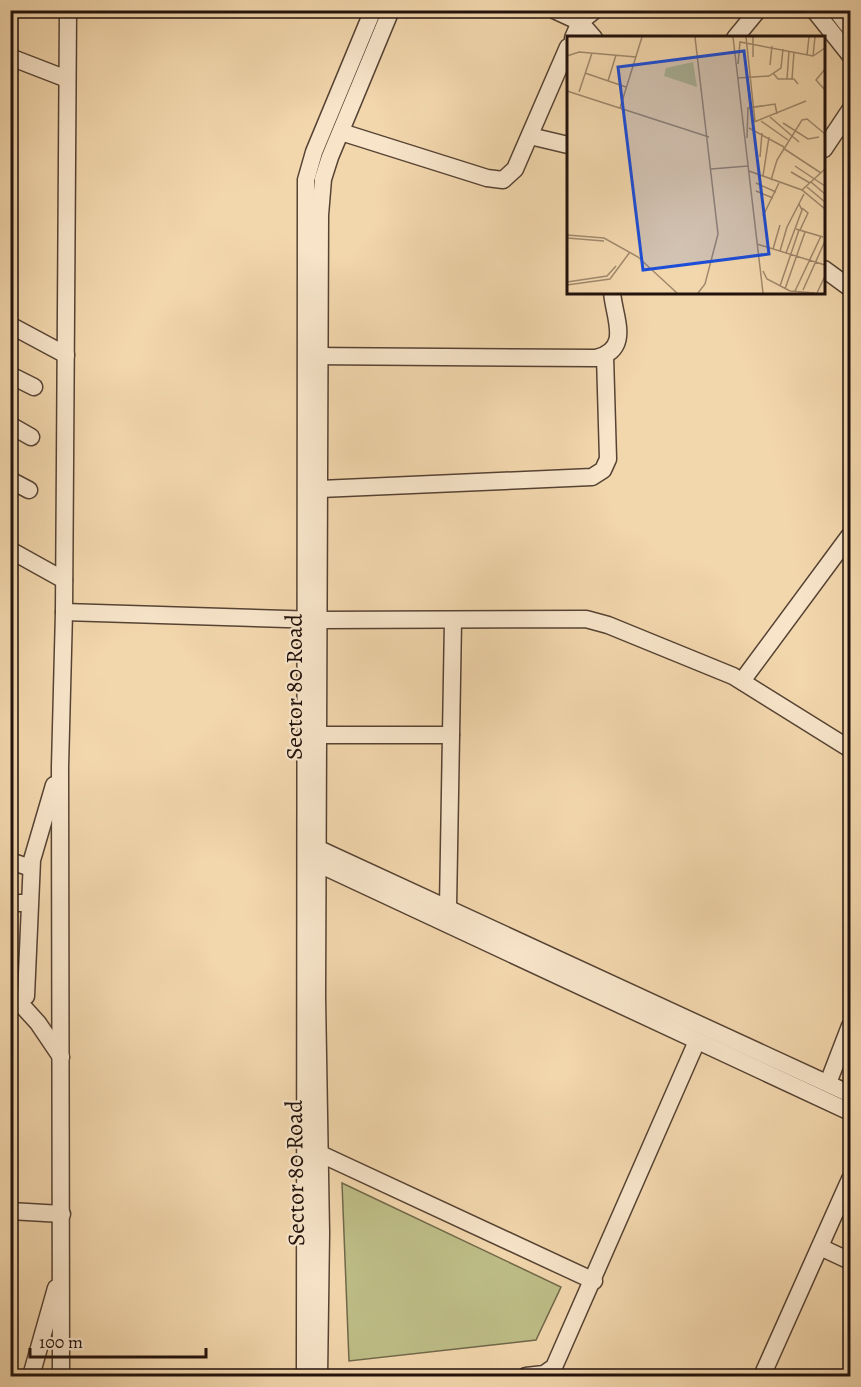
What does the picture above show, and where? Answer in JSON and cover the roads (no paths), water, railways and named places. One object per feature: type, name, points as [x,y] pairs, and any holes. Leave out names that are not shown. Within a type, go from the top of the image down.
[{"type":"street","points":[[61,1377],[60,767],[64,612],[68,10]]},
{"type":"street","name":"Sector 80 Road","points":[[311,852],[318,735],[312,619],[320,489],[312,356],[306,180],[314,152],[373,10]]},
{"type":"street","name":"Sector 80 Road","points":[[319,1377],[313,1150],[312,356],[323,179],[391,10]]},
{"type":"street","points":[[554,10],[576,30],[595,10]]},
{"type":"street","points":[[814,10],[828,40],[850,55]]},
{"type":"street","points":[[836,10],[850,28]]},
{"type":"street","points":[[736,36],[754,12]]},
{"type":"street","points":[[341,132],[487,178],[503,180],[515,169],[567,49]]},
{"type":"street","points":[[10,57],[67,79]]},
{"type":"street","points":[[825,148],[850,110]]},
{"type":"street","points":[[530,136],[567,145]]},
{"type":"street","points":[[825,270],[850,288]]},
{"type":"street","points":[[312,356],[577,359],[605,356],[616,345],[619,337],[612,294]]},
{"type":"street","points":[[10,325],[66,355]]},
{"type":"street","points":[[320,489],[592,477],[603,470],[608,459],[605,356]]},
{"type":"street","points":[[10,375],[34,387]]},
{"type":"street","points":[[10,425],[31,437]]},
{"type":"street","points":[[10,480],[28,490]]},
{"type":"street","points":[[742,681],[850,535]]},
{"type":"street","points":[[10,550],[64,580]]},
{"type":"street","points":[[64,612],[453,621],[586,619],[608,625],[742,681],[850,749]]},
{"type":"street","points":[[448,907],[453,621]]},
{"type":"street","points":[[318,735],[451,735]]},
{"type":"street","points":[[60,767],[31,868],[28,903],[28,984],[26,996],[15,1004],[38,1023],[61,1057]]},
{"type":"street","points":[[311,852],[448,907],[850,1094]]},
{"type":"street","points":[[311,852],[697,1041],[850,1112]]},
{"type":"street","points":[[10,861],[31,868]]},
{"type":"street","points":[[10,903],[28,903]]},
{"type":"street","points":[[828,1083],[850,1026]]},
{"type":"street","points":[[525,1377],[544,1374],[554,1367],[594,1281],[697,1041]]},
{"type":"street","points":[[313,1150],[594,1281]]},
{"type":"street","name":"Sector 80 Road","points":[[305,1377],[313,1150]]},
{"type":"street","points":[[762,1377],[850,1179]]},
{"type":"street","points":[[10,1211],[62,1214]]},
{"type":"street","points":[[820,1247],[850,1261]]},
{"type":"street","points":[[31,1377],[62,1273]]}]
